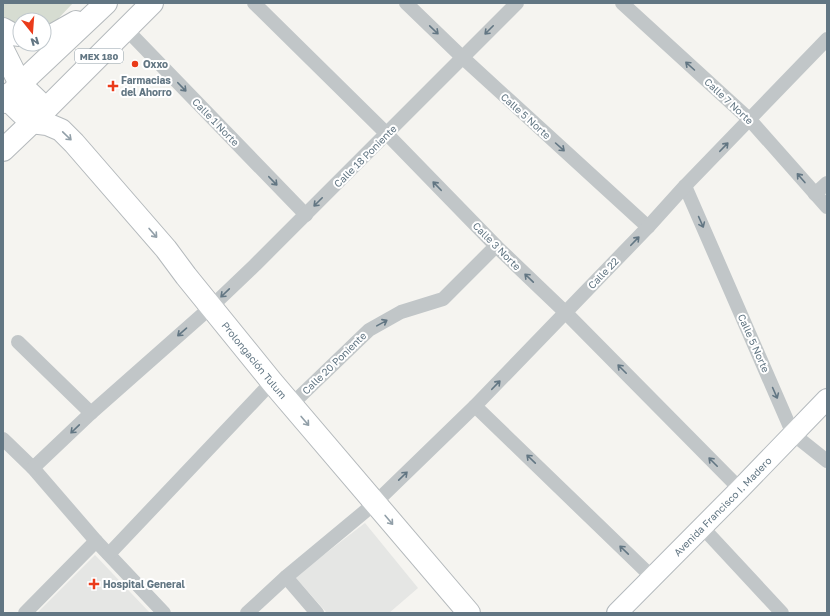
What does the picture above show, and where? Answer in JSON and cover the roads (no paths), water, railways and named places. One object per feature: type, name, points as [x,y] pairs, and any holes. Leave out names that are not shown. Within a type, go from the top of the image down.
[{"type":"main road","name":"MEX 180","points":[[3,150],[152,3]]},
{"type":"main road","name":"MEX 180","points":[[8,95],[104,5]]},
{"type":"main road","points":[[52,35],[104,5]]},
{"type":"main road","points":[[3,29],[12,34]]},
{"type":"main road","points":[[3,50],[8,95],[38,116]]},
{"type":"main road","name":"Prolongación Tulum","points":[[38,116],[47,124],[61,130],[74,143],[166,248],[186,276],[291,405],[469,613]]},
{"type":"main road","name":"Avenida Francisco I. Madero","points":[[617,613],[703,528],[827,399]]},
{"type":"street","name":"Calle 3 Norte","points":[[254,3],[387,134],[496,246],[566,312],[740,490]]},
{"type":"street","name":"Calle 5 Norte","points":[[406,3],[462,57],[648,227]]},
{"type":"street","name":"Calle 18 Poniente","points":[[33,468],[91,413],[211,307],[255,265],[517,3]]},
{"type":"street","name":"Calle 7 Norte","points":[[622,3],[750,120],[827,207]]},
{"type":"street","name":"Calle 1 Norte","points":[[126,29],[306,215]]},
{"type":"street","name":"Calle 22","points":[[247,613],[375,503],[475,406],[827,39]]},
{"type":"street","points":[[815,194],[827,183]]},
{"type":"street","name":"Calle 5 Norte","points":[[685,186],[793,434]]},
{"type":"street","name":"Calle 20 Poniente","points":[[291,405],[369,330],[401,312],[444,299],[496,246]]},
{"type":"street","points":[[18,342],[91,413]]},
{"type":"street","points":[[109,554],[272,382]]},
{"type":"street","points":[[475,406],[652,577]]},
{"type":"street","points":[[793,434],[827,461]]},
{"type":"street","points":[[3,439],[33,468],[96,540],[164,613]]},
{"type":"street","points":[[703,528],[782,613]]},
{"type":"street","points":[[25,613],[96,540]]},
{"type":"street","points":[[286,578],[317,613]]},
{"type":"place","name":"Oxxo","points":[[135,64]]},
{"type":"place","name":"Farmacias del Ahorro","points":[[113,86]]},
{"type":"place","name":"Hospital General","points":[[94,584]]}]
